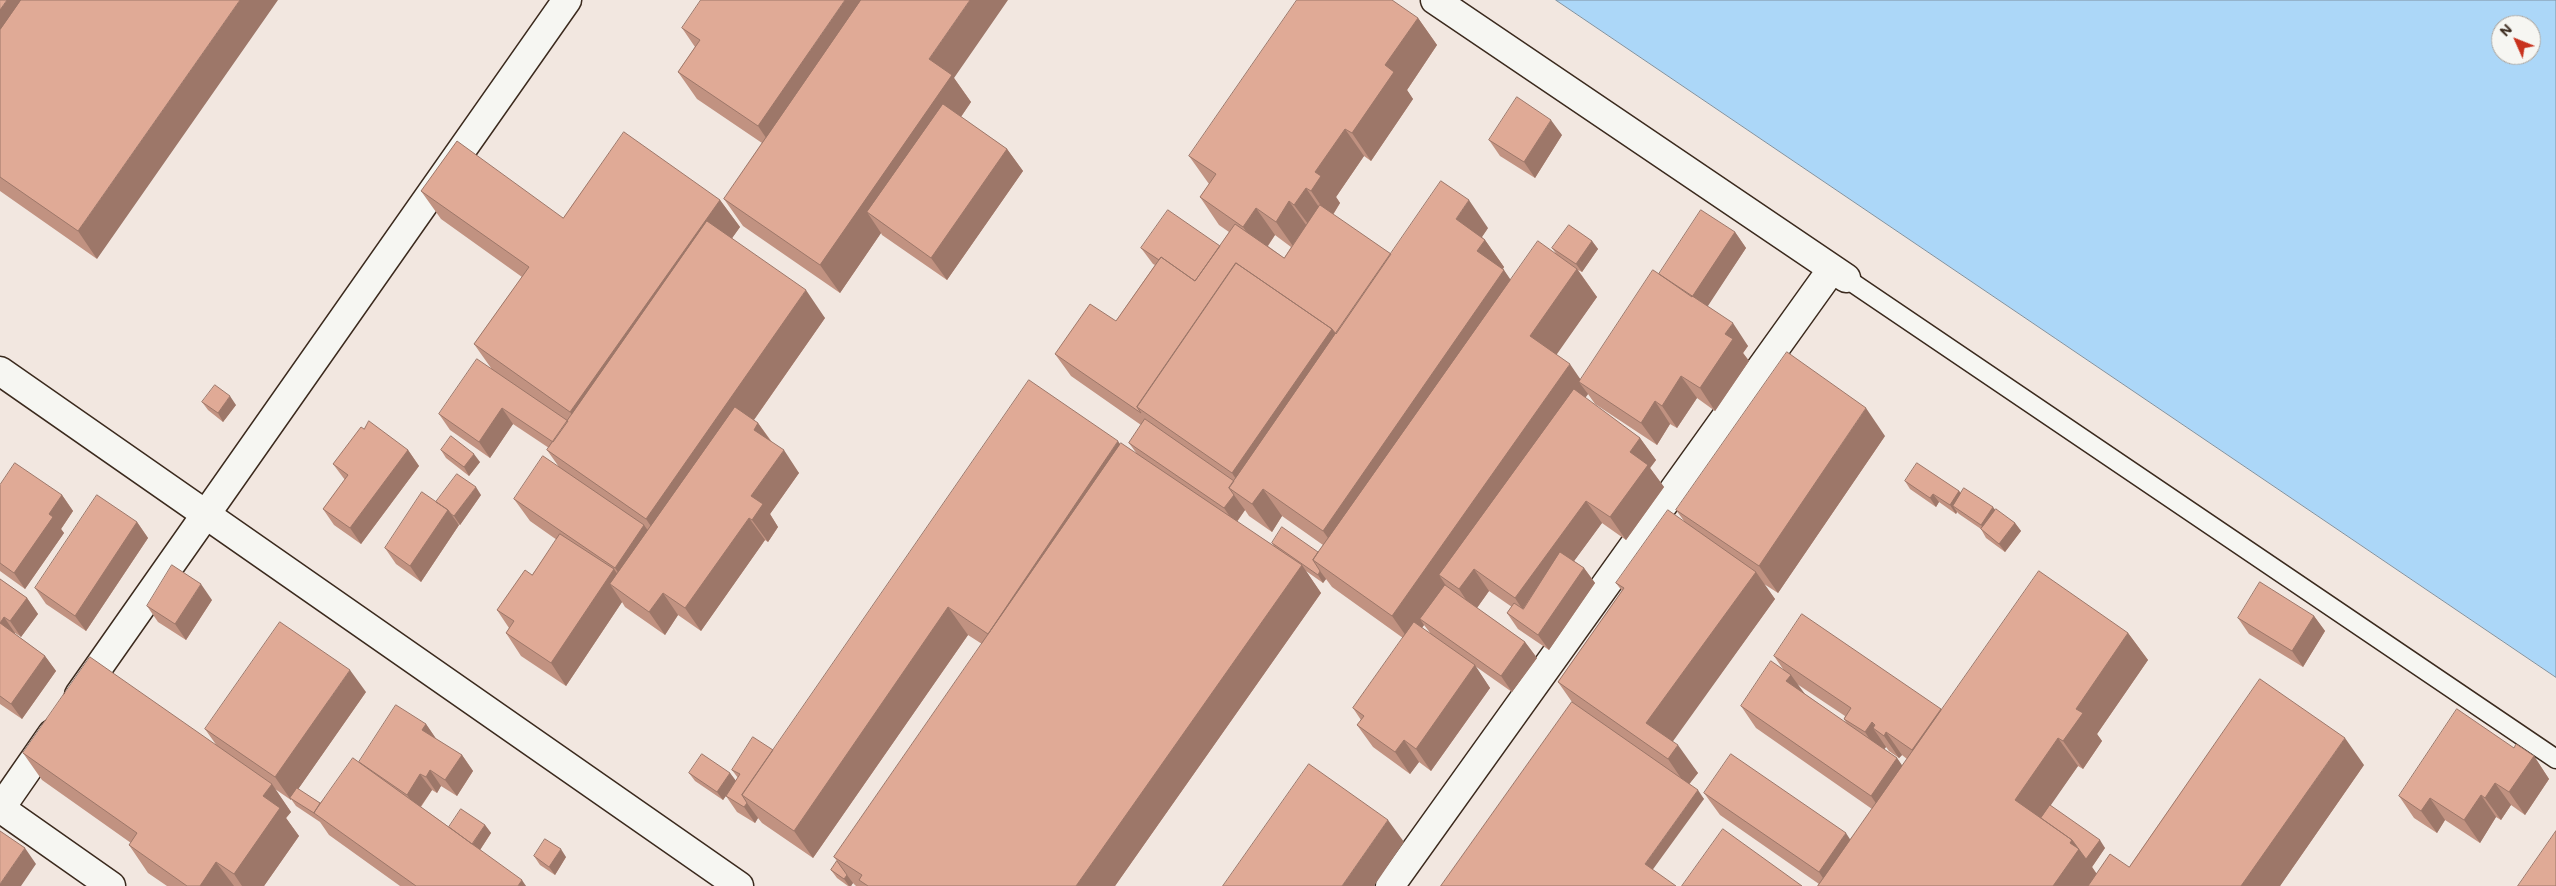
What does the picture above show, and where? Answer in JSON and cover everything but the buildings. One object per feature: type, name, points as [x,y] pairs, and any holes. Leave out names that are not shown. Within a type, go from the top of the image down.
[{"type":"street","points":[[111,886],[0,809],[204,514],[568,0]]},
{"type":"street","points":[[1390,886],[1840,274],[1435,0]]},
{"type":"street","points":[[0,371],[739,886]]},
{"type":"lane","points":[[1840,274],[2556,759]]},
{"type":"water","points":[[1556,0],[2556,0],[2556,677]]}]
